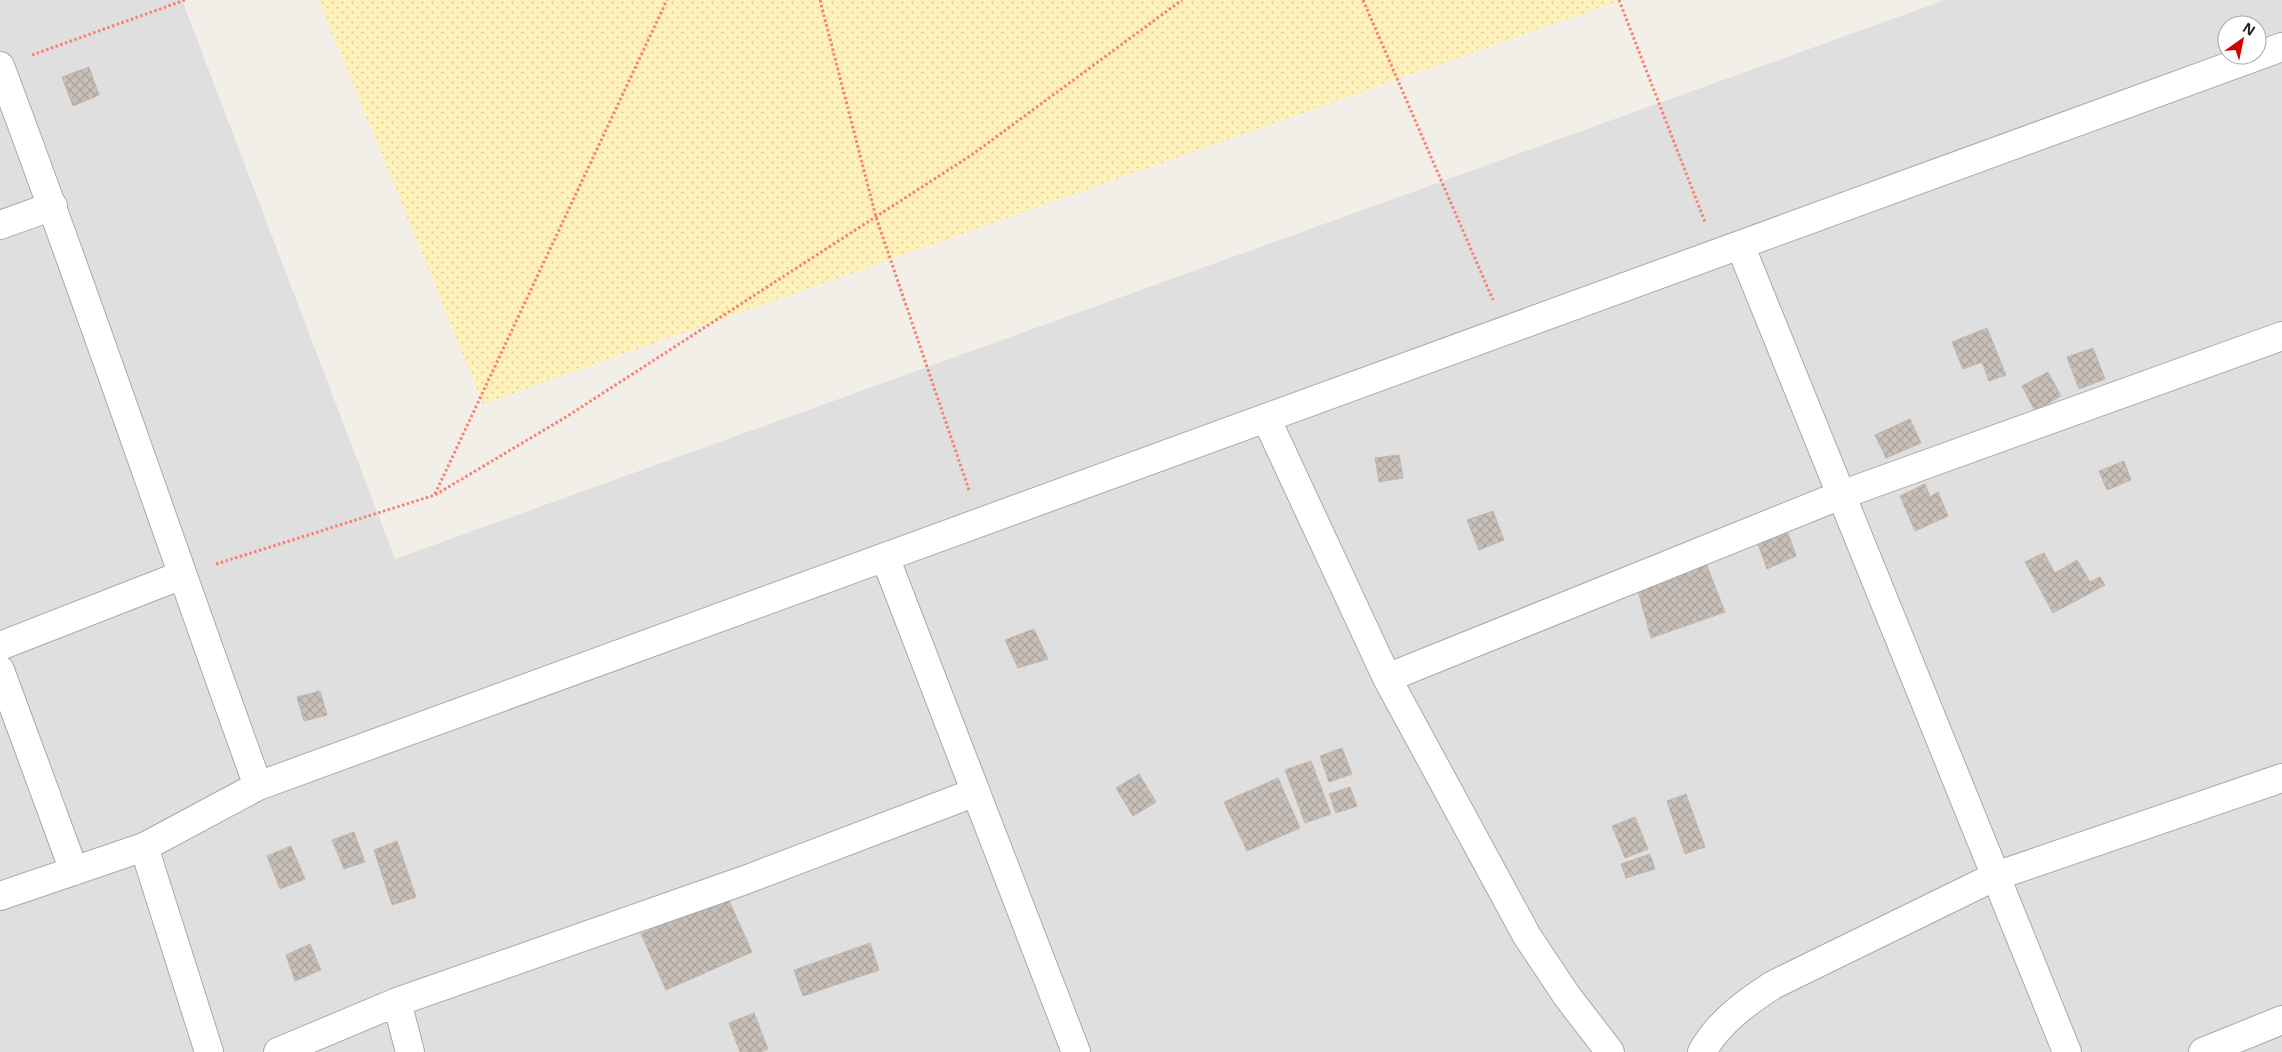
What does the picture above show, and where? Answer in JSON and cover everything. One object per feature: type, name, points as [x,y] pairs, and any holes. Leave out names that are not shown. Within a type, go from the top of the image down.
[{"type":"street","points":[[0,896],[144,847],[258,786],[2282,47]]},
{"type":"street","points":[[0,66],[53,206],[258,786]]},
{"type":"street","points":[[0,225],[53,206]]},
{"type":"street","points":[[1728,249],[1840,495],[2067,1052]]},
{"type":"street","points":[[1387,678],[1840,495],[2282,336]]},
{"type":"street","points":[[1266,418],[1387,678],[1527,936],[1567,996],[1610,1052]]},
{"type":"street","points":[[885,557],[1076,1052]]},
{"type":"street","points":[[0,646],[182,575]]},
{"type":"street","points":[[0,670],[74,871]]},
{"type":"street","points":[[1702,1052],[1709,1038],[1741,1006],[1773,985],[1996,876],[2282,778]]},
{"type":"street","points":[[278,1052],[397,1002],[745,880],[976,792]]},
{"type":"street","points":[[144,847],[209,1052]]},
{"type":"street","points":[[397,1002],[410,1052]]},
{"type":"street","points":[[2203,1052],[2282,1020]]},
{"type":"path","points":[[0,66],[184,0]]},
{"type":"path","points":[[435,495],[667,0]]},
{"type":"path","points":[[820,0],[876,217],[980,523]]},
{"type":"path","points":[[182,575],[435,495],[566,417],[973,154],[1182,0]]},
{"type":"path","points":[[1363,0],[1506,330]]},
{"type":"path","points":[[1619,0],[1728,249]]},
{"type":"shaded area","points":[[0,0],[182,0],[395,559],[1945,0],[2282,0],[2282,1052],[0,1052]]},
{"type":"sand","points":[[319,0],[1621,0],[483,404]]},
{"type":"building","points":[[89,67],[99,95],[73,106],[62,77]]},
{"type":"building","points":[[1987,328],[2006,375],[1989,381],[1982,362],[1963,369],[1952,342]]},
{"type":"building","points":[[2093,348],[2105,379],[2079,389],[2067,357]]},
{"type":"building","points":[[2048,372],[2061,396],[2035,411],[2022,386]]},
{"type":"building","points":[[1910,419],[1921,443],[1886,458],[1875,435]]},
{"type":"building","points":[[1399,455],[1403,478],[1379,482],[1375,458]]},
{"type":"building","points":[[2124,461],[2131,480],[2107,490],[2099,471]]},
{"type":"building","points":[[1925,484],[1930,497],[1938,492],[1948,516],[1915,531],[1900,496]]},
{"type":"building","points":[[1493,511],[1504,540],[1479,550],[1467,520]]},
{"type":"building","points":[[1788,533],[1796,556],[1767,569],[1758,544]]},
{"type":"building","points":[[2044,553],[2055,573],[2077,560],[2090,582],[2100,577],[2105,585],[2053,613],[2025,562]]},
{"type":"building","points":[[1705,561],[1725,612],[1651,638],[1638,591]]},
{"type":"building","points":[[1034,629],[1048,659],[1018,668],[1005,640]]},
{"type":"building","points":[[320,691],[327,715],[304,721],[297,697]]},
{"type":"building","points":[[1342,748],[1352,774],[1329,782],[1320,756]]},
{"type":"building","points":[[1311,761],[1331,814],[1305,823],[1285,770]]},
{"type":"building","points":[[1139,774],[1156,802],[1133,816],[1116,788]]},
{"type":"building","points":[[1278,778],[1300,828],[1247,851],[1224,802]]},
{"type":"building","points":[[1350,787],[1357,806],[1336,813],[1329,794]]},
{"type":"building","points":[[1686,794],[1705,847],[1685,854],[1667,801]]},
{"type":"building","points":[[1635,817],[1648,849],[1625,858],[1612,826]]},
{"type":"building","points":[[354,832],[365,862],[344,869],[332,840]]},
{"type":"building","points":[[397,841],[416,897],[392,905],[374,850]]},
{"type":"building","points":[[291,846],[305,879],[280,889],[267,856]]},
{"type":"building","points":[[1650,854],[1655,869],[1626,878],[1621,864]]},
{"type":"building","points":[[727,896],[752,952],[666,990],[641,934]]},
{"type":"building","points":[[870,943],[879,970],[803,996],[794,970]]},
{"type":"building","points":[[310,944],[321,970],[295,981],[286,955]]},
{"type":"building","points":[[754,1013],[768,1049],[761,1052],[740,1052],[729,1023]]}]
